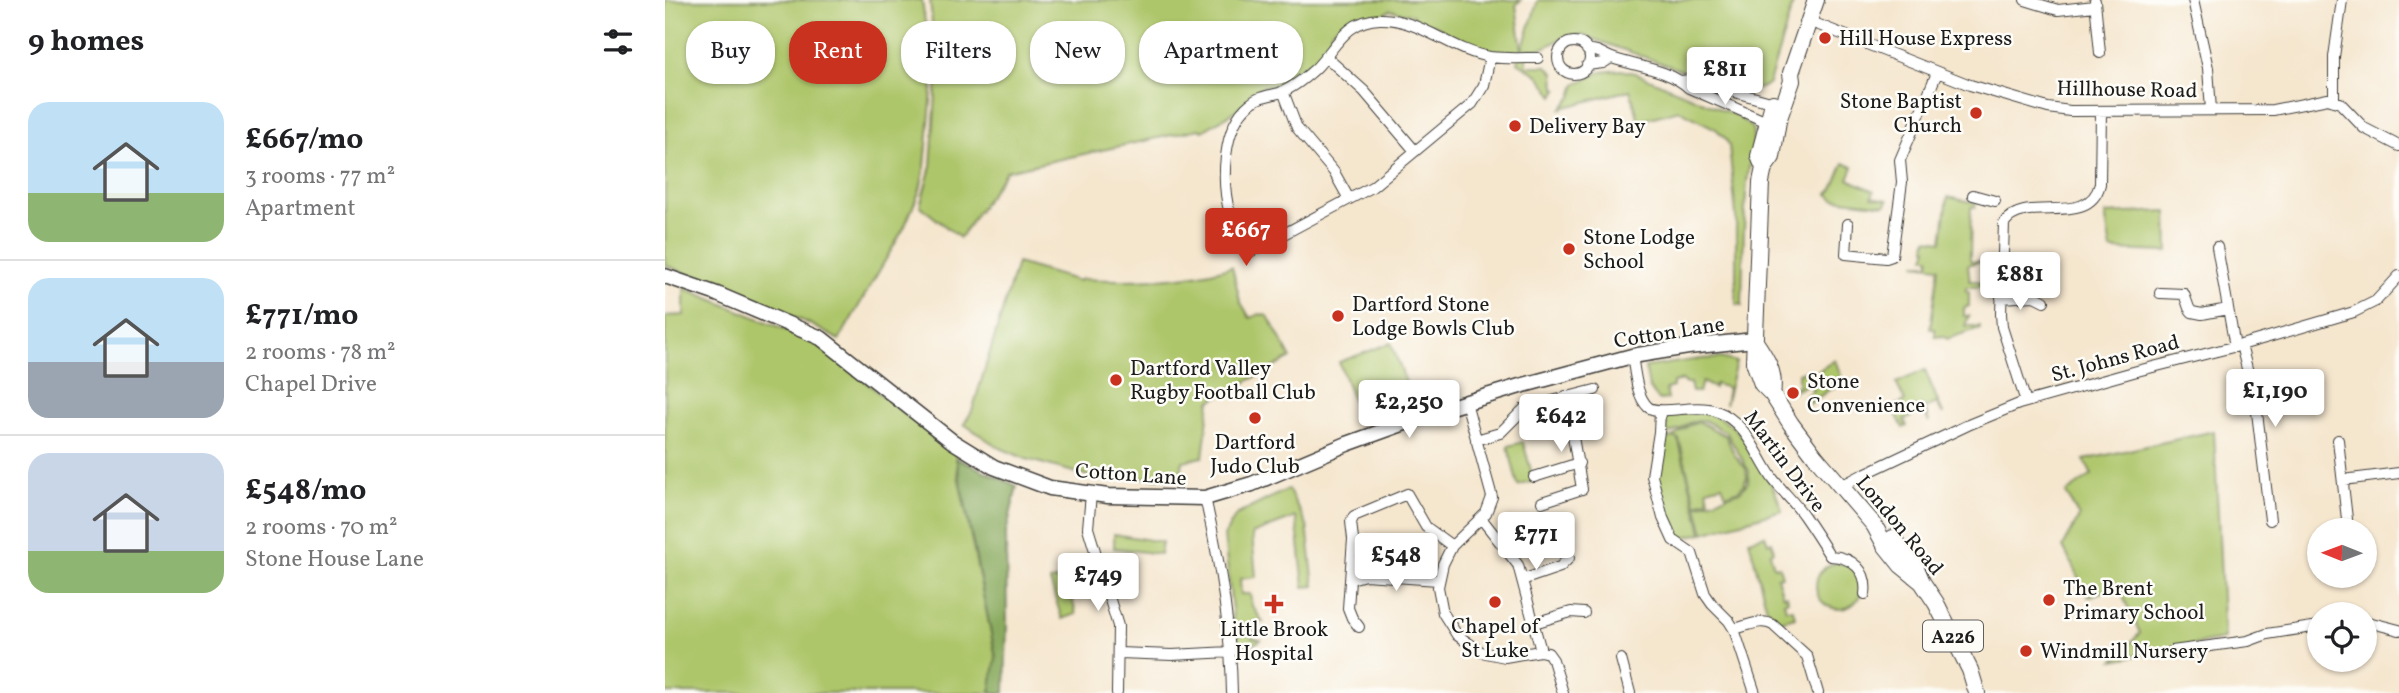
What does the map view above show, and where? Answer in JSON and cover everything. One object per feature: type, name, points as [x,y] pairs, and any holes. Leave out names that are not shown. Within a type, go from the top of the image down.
[{"type":"main road","points":[[1754,340],[1764,168],[1772,157],[1773,122],[1779,104],[1781,79],[1791,73],[1816,0]]},
{"type":"main road","name":"Cotton Lane","points":[[665,276],[706,290],[821,338],[952,441],[994,467],[1051,488],[1162,499],[1205,498],[1252,484],[1371,435],[1466,402],[1632,356],[1754,340]]},
{"type":"main road","name":"London Road","points":[[1754,340],[1767,358],[1775,380],[1772,394],[1791,424],[1874,525],[1885,545],[1901,565],[1922,582],[1947,622],[1970,670],[1977,693]]},
{"type":"street","points":[[2025,0],[2058,10],[2095,3],[2100,53]]},
{"type":"street","points":[[2193,0],[2209,68],[2211,110]]},
{"type":"street","points":[[2342,0],[2334,57],[2334,100],[2364,128],[2399,146]]},
{"type":"street","points":[[1490,57],[1486,81],[1476,99],[1415,151],[1371,187],[1250,257],[1231,218],[1228,204],[1226,188],[1229,135],[1237,118],[1249,104],[1261,97],[1283,91],[1309,74],[1343,33],[1363,22],[1381,19],[1401,22],[1490,57],[1538,58]]},
{"type":"street","name":"Hillhouse Road","points":[[1809,21],[1991,92],[2067,111],[2280,110],[2326,99],[2334,100]]},
{"type":"street","points":[[1587,65],[1589,55],[1581,44],[1568,43],[1559,52],[1561,67],[1569,73],[1577,73],[1587,65],[1603,63],[1611,58]]},
{"type":"street","points":[[1587,50],[1604,52],[1611,58],[1637,63],[1681,80],[1692,80],[1779,104]]},
{"type":"street","points":[[1325,56],[1364,91],[1415,151]]},
{"type":"street","points":[[1848,224],[1846,254],[1886,258],[1892,256],[1902,182],[1900,160],[1937,73]]},
{"type":"street","points":[[1681,80],[1689,88],[1773,122]]},
{"type":"street","points":[[1283,91],[1297,128],[1334,172],[1349,199]]},
{"type":"street","points":[[2026,402],[2002,327],[2002,231],[2008,218],[2021,212],[2085,205],[2097,194],[2100,184],[2101,111]]},
{"type":"street","points":[[1973,195],[1995,201]]},
{"type":"street","points":[[2217,247],[2228,309],[2256,404],[2270,520]]},
{"type":"street","name":"St. Johns Road","points":[[1841,486],[1968,425],[2026,402],[2238,346],[2366,307],[2377,301],[2399,276]]},
{"type":"street","points":[[2160,293],[2184,294],[2189,308],[2197,313],[2228,309]]},
{"type":"street","points":[[2001,298],[2034,296],[2043,300]]},
{"type":"street","points":[[1632,356],[1644,402],[1650,408],[1660,411],[1653,475],[1663,518],[1673,540],[1692,553],[1706,594],[1734,629],[1755,693]]},
{"type":"street","points":[[1476,440],[1500,433],[1524,408],[1595,390]]},
{"type":"street","points":[[1542,502],[1582,489],[1566,396]]},
{"type":"street","points":[[1466,402],[1492,495],[1489,507],[1453,546],[1443,564],[1438,580],[1439,598],[1445,617],[1454,632],[1469,646],[1487,654],[1505,657],[1541,651],[1548,653],[1552,657],[1563,693]]},
{"type":"street","name":"Martin Drive","points":[[1660,411],[1702,408],[1720,413],[1735,422],[1830,556],[1847,559],[1863,572],[1865,594]]},
{"type":"street","points":[[2338,440],[2347,518]]},
{"type":"street","points":[[1534,477],[1579,463]]},
{"type":"street","points":[[2343,480],[2399,473]]},
{"type":"street","points":[[1091,494],[1088,531],[1118,626],[1117,693]]},
{"type":"street","points":[[1360,627],[1352,618],[1349,608],[1353,539],[1351,522],[1354,516],[1403,495],[1409,496],[1426,527],[1453,546]]},
{"type":"street","points":[[1205,498],[1216,546],[1230,652],[1232,693]]},
{"type":"street","points":[[1481,518],[1515,560],[1541,651]]},
{"type":"street","points":[[1081,553],[1094,549]]},
{"type":"street","points":[[1522,580],[1560,567],[1569,558]]},
{"type":"street","points":[[1350,579],[1365,575],[1438,580]]},
{"type":"street","points":[[1534,623],[1571,612],[1584,613]]},
{"type":"street","points":[[1734,629],[1759,622],[1773,625],[1808,656],[1818,693]]},
{"type":"street","points":[[2377,624],[2399,629]]},
{"type":"street","points":[[2172,651],[2249,641],[2267,634],[2307,628]]},
{"type":"street","points":[[1119,653],[1172,655],[1230,652]]},
{"type":"street","points":[[1621,659],[1630,693]]},
{"type":"green space","points":[[665,0],[922,0],[925,21],[901,21],[901,84],[933,84],[925,166],[920,190],[904,228],[839,340],[808,323],[665,265]]},
{"type":"green space","points":[[930,0],[1521,0],[1516,5],[1522,50],[1538,0],[1794,0],[1769,83],[1751,90],[1718,82],[1714,79],[1716,69],[1705,64],[1695,75],[1582,35],[1573,35],[1544,47],[1529,49],[1526,57],[1527,66],[1547,66],[1554,73],[1555,88],[1558,89],[1554,96],[1539,76],[1518,62],[1521,52],[1470,47],[1435,25],[1415,23],[1413,15],[1390,10],[1371,17],[1350,17],[1331,31],[1331,39],[1312,64],[1303,68],[1303,21],[1139,21],[1139,84],[1284,84],[1272,90],[1266,86],[1251,93],[1238,109],[1203,131],[1199,129],[1006,171],[960,238],[920,206],[931,166],[937,84],[1016,84],[1016,21],[932,21]]},
{"type":"green space","points":[[1621,70],[1635,73],[1737,116],[1752,128],[1745,213],[1742,305],[1736,304],[1736,215],[1726,139],[1716,129],[1679,110],[1639,121],[1630,90],[1562,108],[1572,97],[1576,84],[1601,72]]},
{"type":"green space","points":[[1844,163],[1853,167],[1848,179],[1874,191],[1872,197],[1888,200],[1886,205],[1834,199],[1828,194],[1833,189]]},
{"type":"green space","points":[[1948,197],[1976,203],[1975,207],[1971,207],[1970,258],[1971,261],[1982,261],[1968,265],[1970,281],[1980,281],[1980,287],[1966,287],[1966,292],[1969,292],[1969,306],[1964,308],[1964,316],[1969,316],[1965,326],[1980,328],[1947,339],[1943,336],[1935,337],[1935,329],[1930,329],[1939,267],[1915,264],[1929,264],[1930,257],[1925,257],[1927,239],[1942,241]]},
{"type":"green space","points":[[2167,211],[2168,252],[2111,250],[2105,214]]},
{"type":"green space","name":"Dartford Valley Rugby Football Club","points":[[1017,263],[1079,281],[1178,277],[1232,266],[1240,301],[1250,318],[1260,314],[1268,316],[1291,358],[1210,401],[1203,457],[1183,461],[1181,474],[1173,479],[1088,476],[1026,459],[998,447],[964,424],[972,411]]},
{"type":"green space","points":[[684,288],[787,330],[832,352],[882,396],[956,454],[996,658],[990,693],[665,693],[665,316],[684,315]]},
{"type":"green space","points":[[1391,343],[1411,396],[1358,415],[1339,362]]},
{"type":"green space","points":[[1721,358],[1736,362],[1725,405],[1728,388],[1715,384],[1714,388],[1702,382],[1699,392],[1692,392],[1690,383],[1684,383],[1683,380],[1673,382],[1673,387],[1666,389],[1668,399],[1658,400],[1649,387],[1645,367]]},
{"type":"green space","points":[[1835,360],[1844,384],[1829,390],[1808,405],[1810,401],[1806,396],[1813,390],[1808,384],[1793,392],[1798,385],[1798,373],[1810,369],[1813,374]]},
{"type":"green space","points":[[1925,370],[1943,414],[1937,403],[1925,408],[1929,422],[1921,406],[1909,411],[1911,417],[1904,420],[1907,426],[1903,428],[1893,407],[1905,401],[1896,383]]},
{"type":"green space","points":[[1702,412],[1723,420],[1746,440],[1764,468],[1782,510],[1704,533],[1697,506],[1741,491],[1748,482],[1749,471],[1726,432],[1704,420],[1689,423],[1665,435],[1666,416]]},
{"type":"green space","points":[[1700,422],[1726,436],[1734,454],[1746,469],[1747,477],[1739,490],[1726,495],[1722,485],[1707,489],[1709,500],[1696,504],[1679,439],[1673,437],[1678,439],[1702,533],[1686,537],[1681,543],[1674,537],[1656,482],[1662,436],[1671,438],[1690,425]]},
{"type":"green space","points":[[2214,431],[2224,639],[2114,660],[2140,633],[2118,586],[2088,597],[2063,547],[2079,517],[2066,493],[2092,475],[2084,460]]},
{"type":"green space","points":[[1523,442],[1534,481],[1518,486],[1508,446]]},
{"type":"green space","points":[[956,458],[1017,486],[1006,533],[1005,693],[990,693],[996,658]]},
{"type":"green space","points":[[1288,489],[1307,525],[1314,586],[1304,587],[1296,517],[1252,534],[1256,577],[1240,579],[1241,594],[1250,594],[1252,606],[1263,622],[1255,621],[1252,638],[1261,640],[1251,644],[1244,643],[1235,638],[1224,536],[1236,515]]},
{"type":"green space","points":[[1114,534],[1162,542],[1160,554],[1114,548]]},
{"type":"green space","points":[[1765,535],[1768,543],[1772,542],[1774,551],[1770,553],[1774,567],[1779,566],[1782,576],[1777,577],[1783,596],[1787,595],[1788,600],[1784,602],[1786,609],[1793,609],[1795,617],[1781,621],[1767,609],[1749,540]]},
{"type":"green space","points":[[1839,563],[1855,570],[1862,586],[1855,602],[1839,609],[1823,602],[1816,586],[1823,570]]},
{"type":"green space","points":[[1061,579],[1068,599],[1072,598],[1076,614],[1062,619],[1050,581]]},
{"type":"place","name":"Hill House Express","points":[[1825,38]]},
{"type":"place","name":"Stone Baptist Church","points":[[1976,113]]},
{"type":"place","name":"Delivery Bay","points":[[1515,126]]},
{"type":"place","name":"Stone Lodge School","points":[[1569,249]]},
{"type":"place","name":"Dartford Stone Lodge Bowls Club","points":[[1338,316]]},
{"type":"place","name":"Dartford Valley Rugby Football Club","points":[[1116,380]]},
{"type":"place","name":"Stone Convenience","points":[[1793,393]]},
{"type":"place","name":"Dartford Judo Club","points":[[1255,418]]},
{"type":"place","name":"The Brent Primary School","points":[[2049,600]]},
{"type":"place","name":"Chapel of St Luke","points":[[1495,602]]},
{"type":"place","name":"Little Brook Hospital","points":[[1274,604]]},
{"type":"place","name":"Windmill Nursery","points":[[2026,651]]}]
